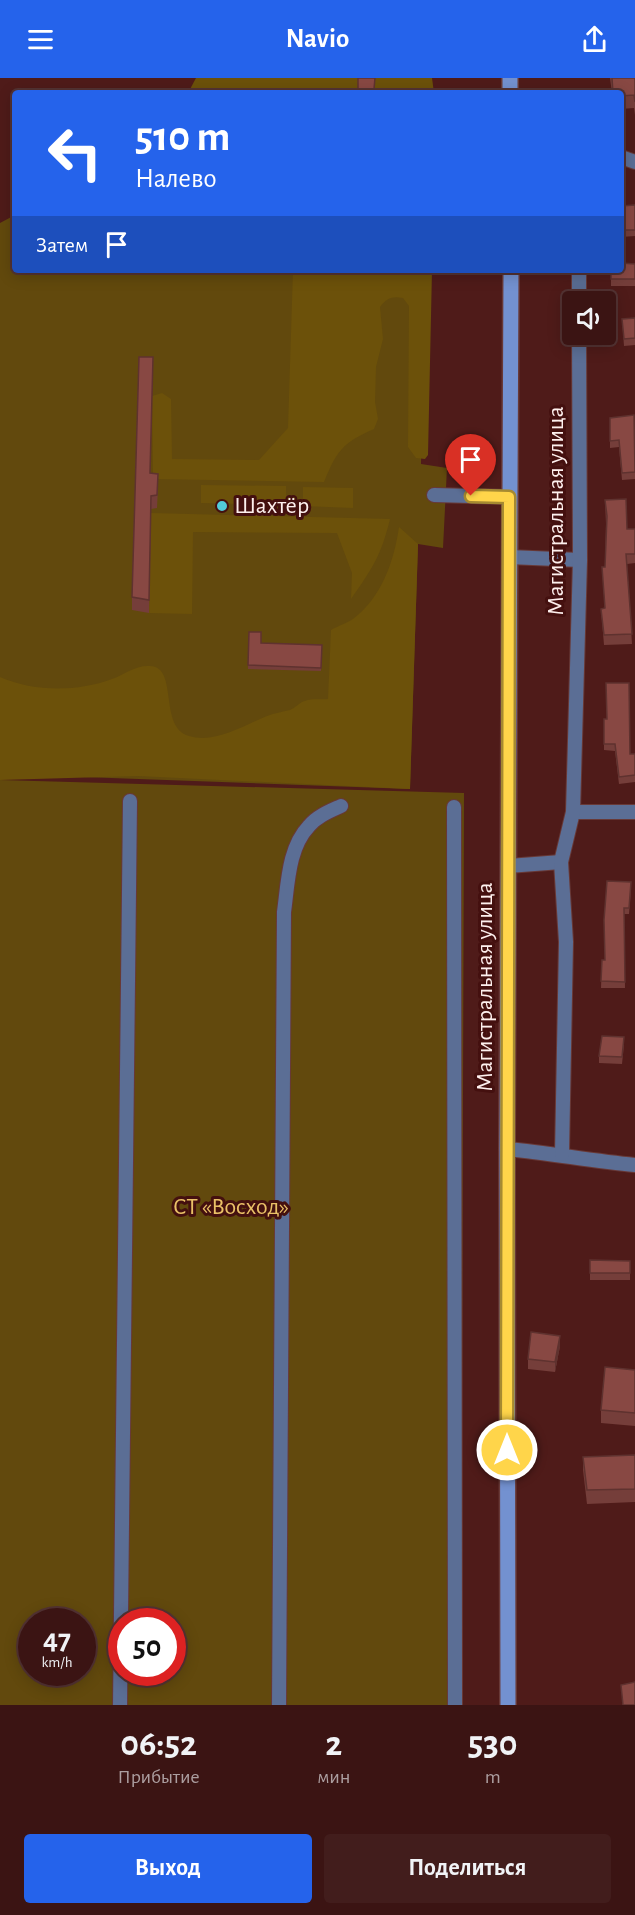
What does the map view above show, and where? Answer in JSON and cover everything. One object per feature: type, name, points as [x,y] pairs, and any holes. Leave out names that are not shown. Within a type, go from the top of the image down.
[{"type":"main road","name":"Магистральная улица","points":[[508,1705],[507,1149],[511,273]]},
{"type":"street","points":[[579,273],[579,291]]},
{"type":"street","name":"Магистральная улица","points":[[562,1154],[566,942],[561,862],[573,812],[580,560],[579,345]]},
{"type":"street","points":[[434,495],[509,497]]},
{"type":"street","points":[[509,557],[580,560]]},
{"type":"street","points":[[120,1705],[130,801]]},
{"type":"street","points":[[279,1705],[284,912],[290,871],[298,841],[309,825],[341,806]]},
{"type":"street","points":[[454,807],[455,1705]]},
{"type":"street","points":[[573,812],[635,812]]},
{"type":"street","points":[[508,866],[561,862]]},
{"type":"street","points":[[507,1149],[562,1154],[593,1161],[635,1165]]},
{"type":"green space","name":"Шахтёр","points":[[12,217],[12,273],[424,273],[421,464],[447,468],[443,548],[418,544],[410,789],[0,774],[0,223]]},
{"type":"green space","name":"СТ «Восход»","points":[[0,780],[464,793],[461,1705],[0,1705]]},
{"type":"shaded area","points":[[196,78],[432,78],[434,90],[190,90]]},
{"type":"shaded area","points":[[293,273],[432,273],[428,455],[425,459],[416,458],[408,447],[409,306],[403,298],[396,297],[390,298],[380,307],[383,339],[376,367],[375,402],[378,419],[374,429],[342,449],[324,482],[153,479],[152,396],[162,393],[171,399],[172,459],[259,460],[288,428]]},
{"type":"shaded area","points":[[201,485],[286,486],[286,505],[201,503]]},
{"type":"shaded area","points":[[303,487],[353,488],[353,508],[303,506]]},
{"type":"shaded area","points":[[151,513],[390,519],[375,562],[351,599],[352,573],[337,533],[193,532],[192,614],[149,613]]},
{"type":"shaded area","points":[[399,527],[418,544],[410,789],[138,776],[0,780],[0,677],[41,688],[70,688],[99,683],[135,668],[150,666],[159,669],[164,676],[174,721],[180,730],[189,736],[199,738],[219,736],[267,716],[290,710],[308,700],[328,699],[331,630],[353,619],[372,600],[390,565]]},
{"type":"building","points":[[358,78],[375,78],[374,89],[358,90]]},
{"type":"building","points":[[612,78],[635,78],[635,102],[634,95],[624,96],[624,90],[613,90]]},
{"type":"building","points":[[635,205],[635,230],[624,230],[624,206]]},
{"type":"building","points":[[624,263],[635,264],[635,279],[611,279],[611,273],[624,273]]},
{"type":"building","points":[[635,318],[635,338],[624,339],[622,319]]},
{"type":"building","points":[[139,357],[153,357],[150,473],[158,474],[157,495],[151,496],[149,600],[132,597]]},
{"type":"building","points":[[634,415],[635,472],[622,473],[619,440],[610,441],[610,418]]},
{"type":"building","points":[[626,499],[627,529],[635,529],[635,554],[626,554],[632,634],[604,635],[601,609],[605,608],[602,567],[605,567],[607,516],[605,500]]},
{"type":"building","points":[[249,632],[261,632],[261,643],[322,645],[321,668],[248,665]]},
{"type":"building","points":[[606,683],[629,683],[630,754],[635,754],[635,775],[619,777],[615,744],[604,744],[604,719],[607,719]]},
{"type":"building","points":[[607,881],[631,882],[629,908],[624,908],[625,982],[601,981],[602,960],[605,960],[604,920]]},
{"type":"building","points":[[602,1036],[624,1037],[622,1057],[599,1056]]},
{"type":"building","points":[[590,1260],[630,1261],[630,1273],[590,1273]]},
{"type":"building","points":[[531,1332],[560,1336],[555,1362],[528,1359]]},
{"type":"building","points":[[605,1367],[635,1370],[635,1413],[601,1410]]},
{"type":"building","points":[[635,1455],[635,1489],[587,1490],[583,1457]]},
{"type":"building","points":[[635,1682],[635,1705],[623,1705],[621,1685]]},
{"type":"place","name":"Шахтёр","points":[[222,506]]},
{"type":"route","points":[[471,496],[509,497],[507,1450]]}]
